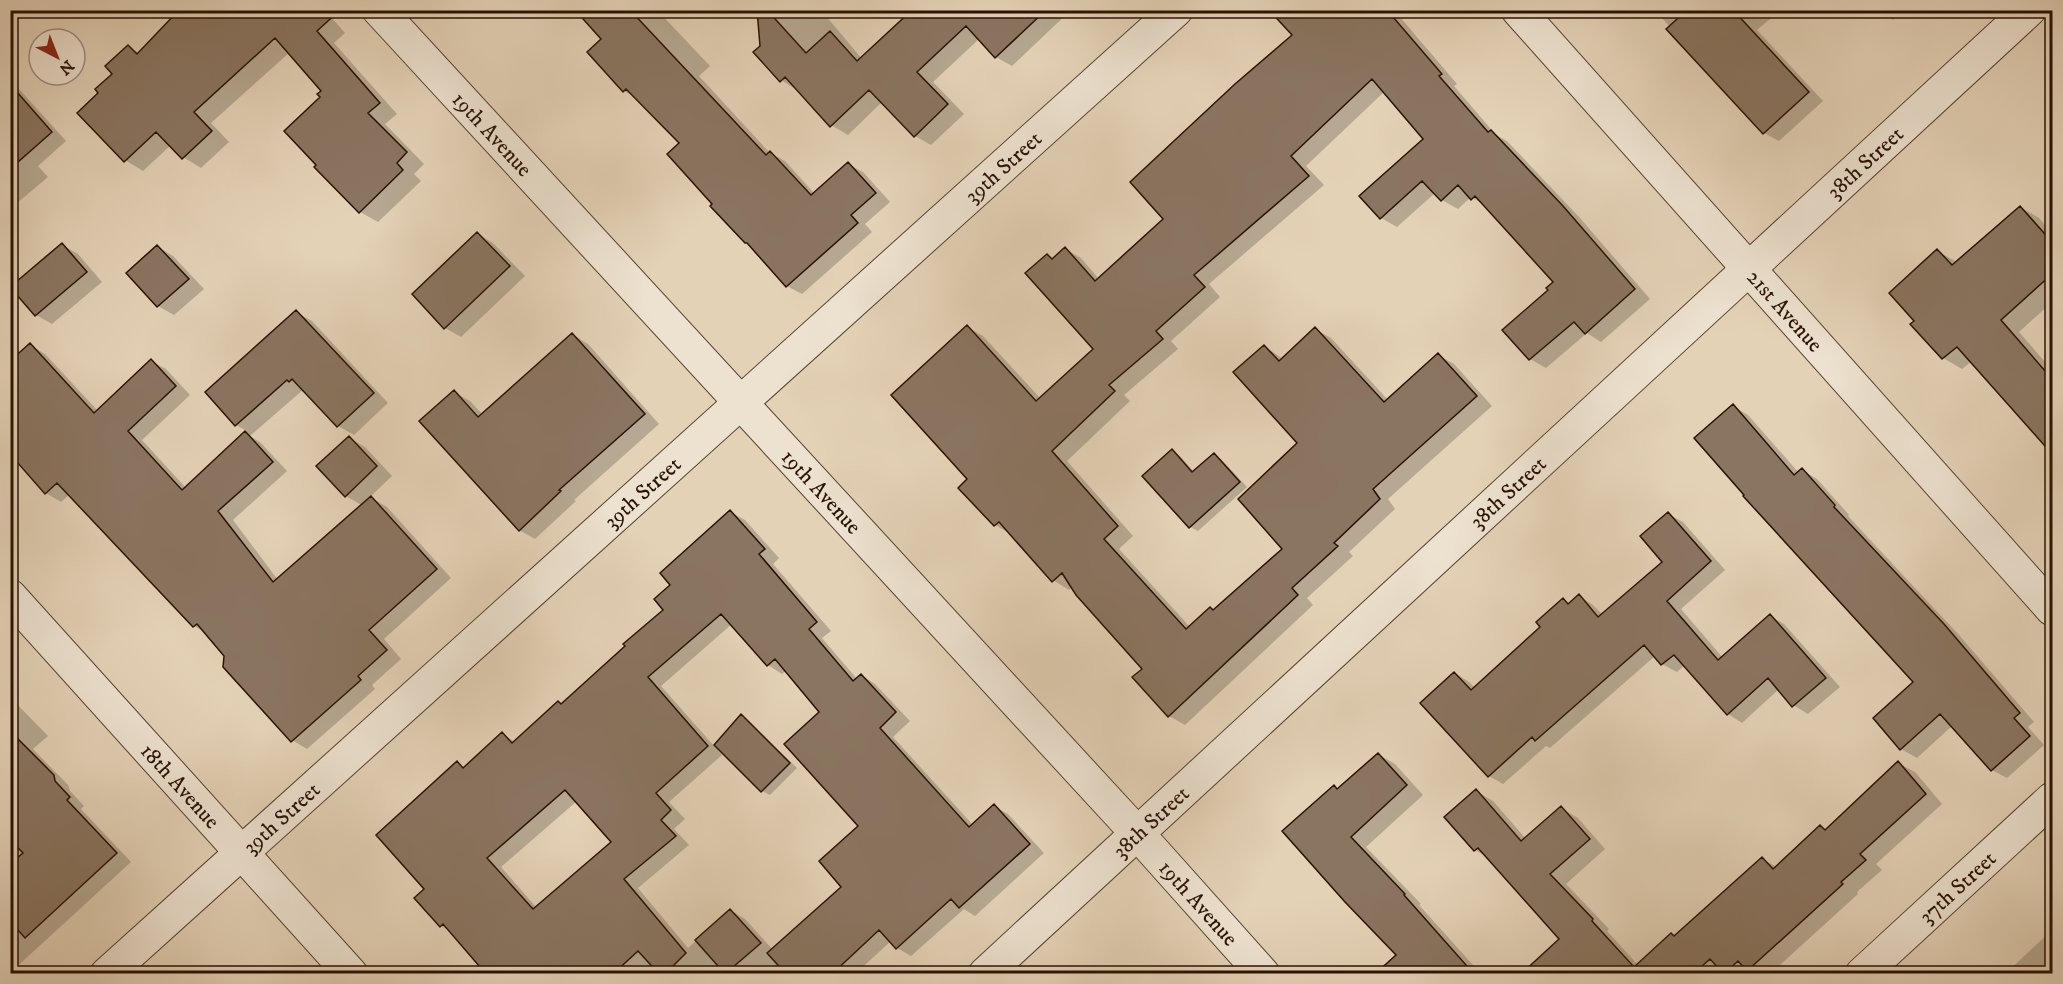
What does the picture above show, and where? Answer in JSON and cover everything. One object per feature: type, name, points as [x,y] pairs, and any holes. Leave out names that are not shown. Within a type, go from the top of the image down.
[{"type":"street","name":"19th Avenue","points":[[379,10],[1137,833],[1263,974]]},
{"type":"street","name":"39th Street","points":[[107,974],[1176,10]]},
{"type":"street","name":"21st Avenue","points":[[1518,10],[2052,609]]},
{"type":"street","name":"38th Street","points":[[985,974],[2029,10]]},
{"type":"street","name":"18th Avenue","points":[[10,596],[351,974]]},
{"type":"street","name":"37th Street","points":[[1862,974],[2052,799]]},
{"type":"building","points":[[179,10],[340,10],[317,31],[380,103],[368,113],[407,152],[397,163],[403,170],[359,213],[314,167],[316,165],[284,131],[320,97],[317,94],[321,91],[275,38],[194,112],[212,131],[182,159],[156,132],[124,162],[77,113],[98,93],[95,89],[112,74],[105,66],[128,45],[137,54]]},
{"type":"building","points":[[575,10],[630,10],[766,155],[770,151],[811,195],[848,162],[876,193],[851,215],[858,223],[786,287],[710,206],[712,204],[667,154],[679,143],[626,89],[623,92],[587,52],[601,39]]},
{"type":"building","points":[[757,10],[767,10],[806,53],[830,31],[857,61],[912,10],[1046,10],[995,58],[966,26],[917,72],[948,104],[914,137],[869,90],[830,127],[785,77],[780,82],[753,52],[760,46]]},
{"type":"building","points":[[1269,10],[1387,10],[1442,74],[1439,76],[1488,132],[1491,130],[1563,206],[1635,289],[1585,334],[1574,322],[1529,360],[1502,330],[1548,290],[1546,288],[1553,282],[1475,196],[1471,200],[1458,185],[1441,201],[1422,181],[1380,219],[1359,196],[1423,139],[1372,79],[1291,156],[1309,176],[1194,275],[1205,287],[1156,331],[1163,339],[1109,385],[1115,391],[1052,451],[1118,526],[1104,539],[1186,629],[1210,607],[1213,610],[1282,549],[1238,499],[1297,443],[1233,372],[1264,345],[1279,361],[1315,327],[1384,402],[1438,353],[1477,396],[1373,489],[1380,499],[1334,543],[1338,546],[1292,588],[1298,595],[1168,717],[1132,677],[1142,669],[1076,595],[1062,573],[1052,582],[999,522],[994,526],[958,488],[967,479],[891,395],[967,325],[1036,401],[1093,349],[1025,273],[1047,254],[1052,259],[1065,247],[1095,281],[1163,219],[1130,182],[1235,84],[1292,35]]},
{"type":"building","points":[[1687,10],[1733,10],[1809,92],[1763,134],[1666,29]]},
{"type":"building","points":[[10,84],[52,132],[10,169]]},
{"type":"building","points":[[2020,206],[2052,242],[2052,274],[2001,320],[2052,379],[2052,454],[1957,347],[1942,359],[1910,324],[1914,321],[1889,293],[1937,249],[1952,265]]},
{"type":"building","points":[[477,232],[510,266],[444,329],[412,294]]},
{"type":"building","points":[[62,243],[87,272],[35,316],[10,287]]},
{"type":"building","points":[[157,245],[189,279],[157,307],[126,273]]},
{"type":"building","points":[[296,310],[374,393],[337,427],[292,379],[289,382],[287,380],[235,426],[205,392]]},
{"type":"building","points":[[572,333],[645,414],[559,490],[561,491],[519,531],[419,421],[454,390],[478,417]]},
{"type":"building","points":[[30,343],[94,413],[151,359],[176,386],[128,431],[182,490],[245,431],[273,462],[218,511],[273,582],[371,496],[437,569],[369,630],[387,650],[358,676],[361,680],[291,742],[223,667],[224,656],[197,624],[193,627],[57,483],[45,494],[10,454],[10,361]]},
{"type":"building","points":[[1733,404],[1794,475],[1802,468],[1835,505],[1834,507],[1944,624],[2020,713],[2014,718],[2030,736],[1991,771],[1940,714],[1900,750],[1873,718],[1913,682],[1743,496],[1694,438]]},
{"type":"building","points":[[349,436],[377,466],[345,497],[316,466]]},
{"type":"building","points":[[1172,449],[1192,472],[1214,453],[1240,482],[1189,528],[1142,476]]},
{"type":"building","points":[[730,510],[765,549],[759,554],[817,622],[809,629],[853,681],[861,674],[896,712],[880,728],[969,827],[994,804],[1030,844],[959,908],[951,899],[896,949],[879,930],[832,974],[786,974],[767,953],[841,887],[819,861],[858,826],[784,744],[819,712],[775,659],[767,666],[721,614],[648,677],[708,746],[656,793],[671,810],[661,820],[676,836],[624,879],[686,953],[665,974],[659,974],[638,951],[613,974],[486,974],[443,924],[440,927],[414,898],[424,889],[376,835],[457,761],[463,768],[502,732],[512,743],[558,701],[561,704],[625,646],[623,644],[663,610],[654,599],[670,585],[660,573]],"holes":[[[565,790],[611,842],[533,909],[487,858]]]},
{"type":"building","points":[[1668,512],[1711,561],[1667,601],[1718,660],[1770,614],[1826,678],[1792,707],[1768,678],[1727,715],[1674,655],[1661,665],[1644,645],[1535,741],[1532,737],[1488,777],[1420,703],[1454,672],[1471,690],[1540,627],[1536,622],[1563,598],[1568,604],[1579,594],[1598,617],[1662,562],[1640,536]]},
{"type":"building","points":[[741,714],[790,763],[761,792],[714,745]]},
{"type":"building","points":[[10,731],[54,775],[55,781],[70,797],[67,800],[117,853],[25,938],[10,921],[10,864],[23,853],[10,840]]},
{"type":"building","points":[[1378,753],[1407,785],[1351,837],[1405,894],[1474,974],[1375,974],[1396,955],[1282,831],[1334,785],[1337,789]]},
{"type":"building","points":[[1898,761],[1926,794],[1860,854],[1866,860],[1841,882],[1843,884],[1747,971],[1738,961],[1724,974],[1710,959],[1693,974],[1521,974],[1559,939],[1478,848],[1474,851],[1444,817],[1476,789],[1521,841],[1561,806],[1590,839],[1550,874],[1634,967],[1671,933],[1674,936],[1762,857],[1773,869],[1820,825],[1825,830]]},
{"type":"building","points":[[730,909],[761,943],[725,974],[695,940]]}]
